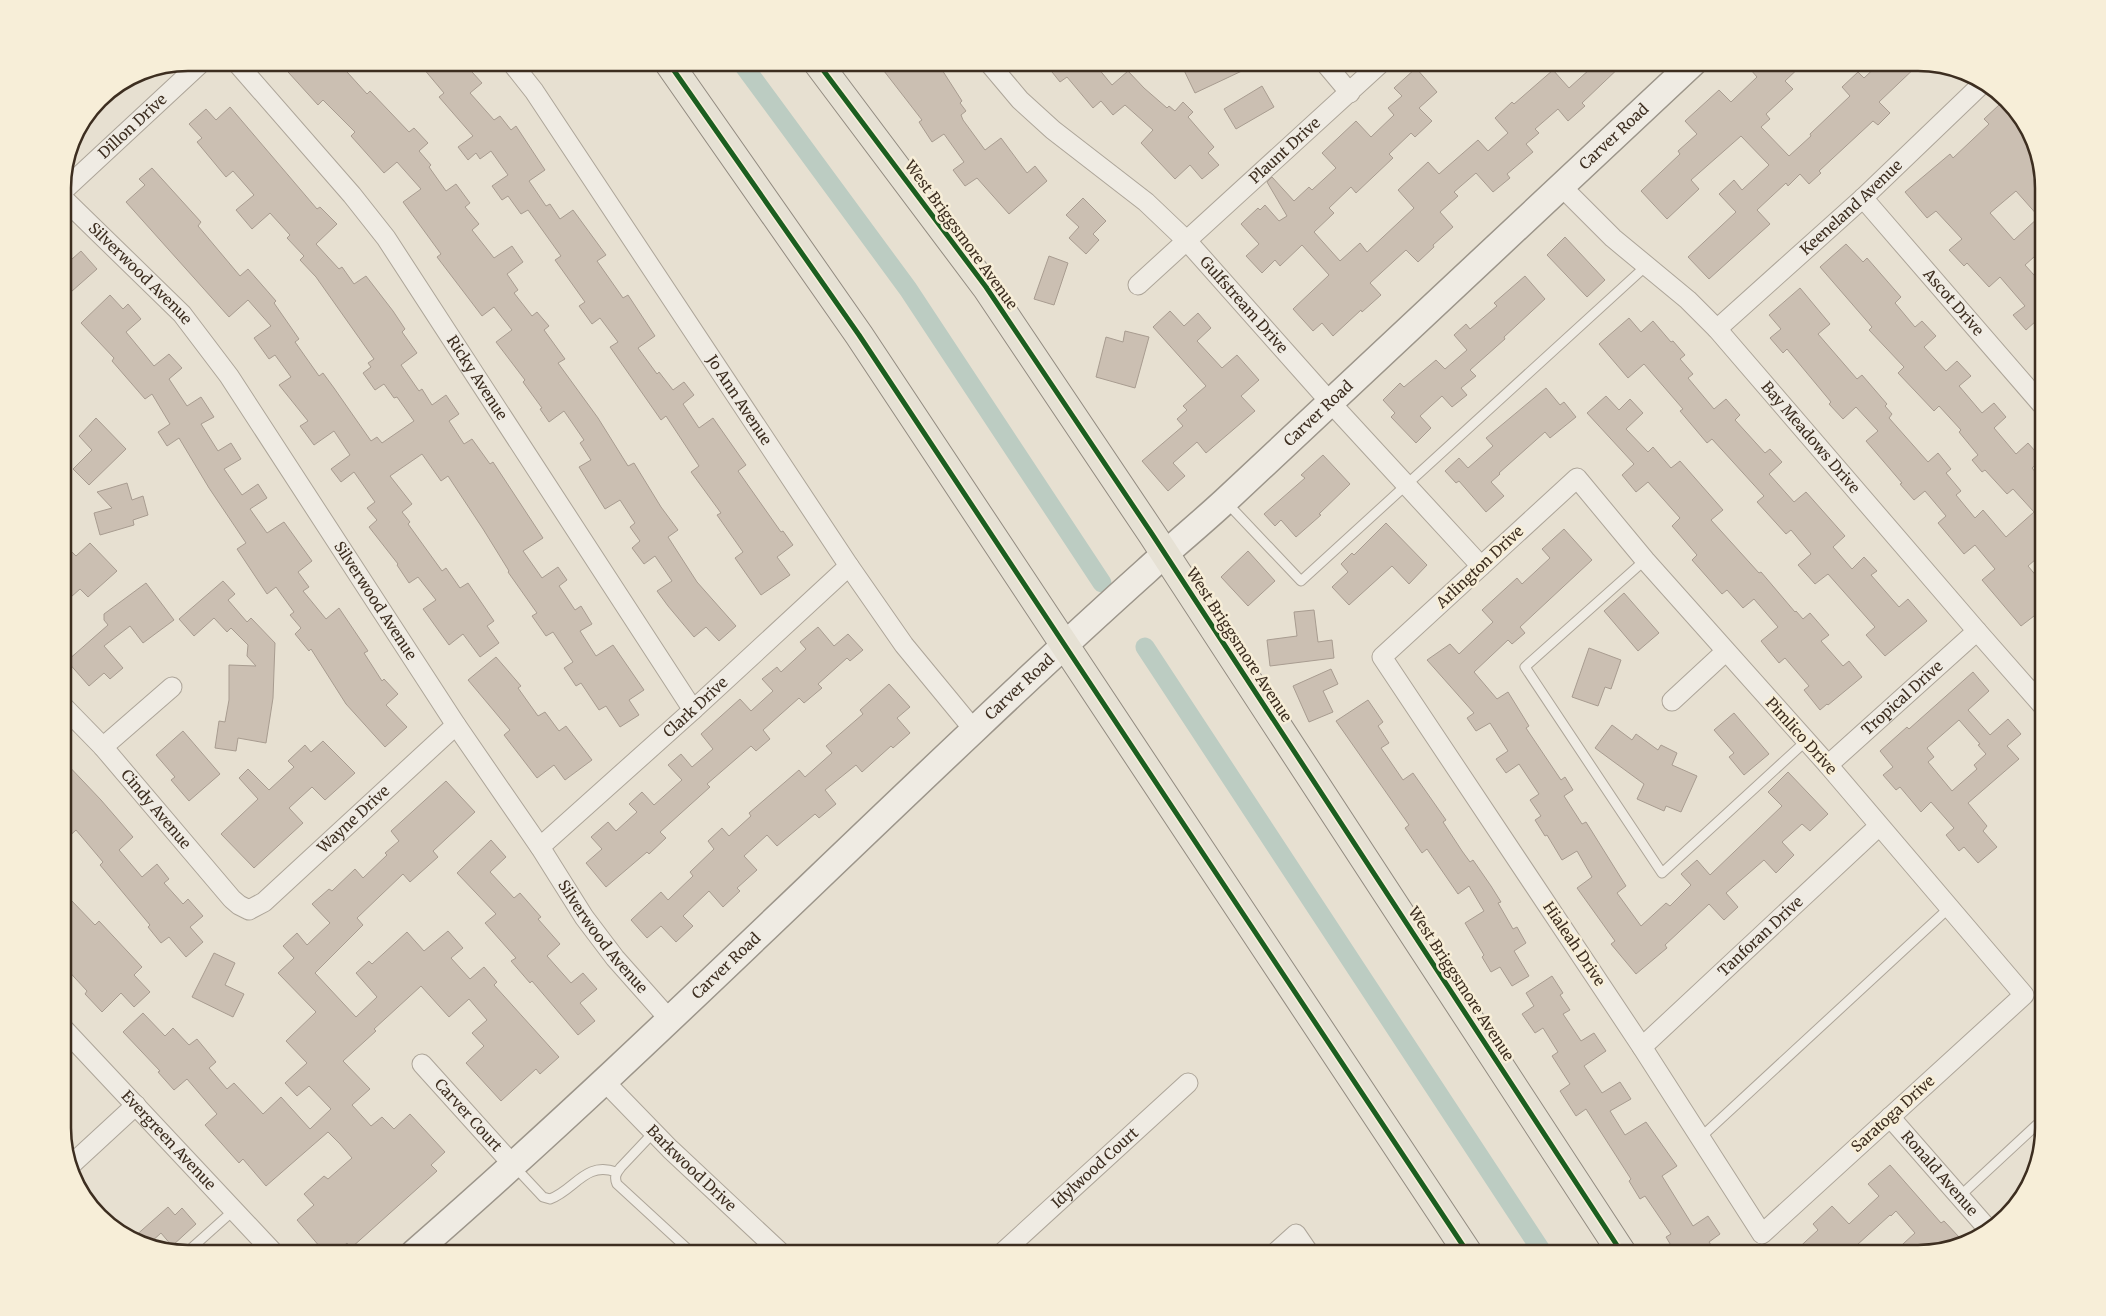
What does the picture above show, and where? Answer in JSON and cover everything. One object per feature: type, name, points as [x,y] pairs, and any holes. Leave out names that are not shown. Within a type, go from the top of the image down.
[{"type":"main road","points":[[675,72],[859,335],[1462,1245]]},
{"type":"main road","name":"West Briggsmore Avenue","points":[[823,72],[986,287],[1165,555],[1616,1245]]},
{"type":"street","points":[[1332,71],[1350,93]]},
{"type":"street","name":"Plaunt Drive","points":[[1138,285],[1372,71]]},
{"type":"street","name":"Carver Road","points":[[424,1245],[514,1166],[974,730],[1225,501],[1684,71]]},
{"type":"street","name":"Dillon Drive","points":[[72,183],[191,72]]},
{"type":"street","name":"Ricky Avenue","points":[[245,72],[352,195],[386,238],[693,710]]},
{"type":"street","name":"Jo Ann Avenue","points":[[518,72],[540,100],[849,566],[904,644],[974,730]]},
{"type":"street","name":"Gulfstream Drive","points":[[996,72],[1020,100],[1053,130],[1146,202],[1188,241],[1330,402],[1481,566]]},
{"type":"street","name":"Keeneland Avenue","points":[[1717,329],[1862,198],[1978,88]]},
{"type":"street","name":"Bay Meadows Drive","points":[[1561,186],[1613,238],[1688,300],[1717,329],[2035,697]]},
{"type":"street","name":"Ascot Drive","points":[[1862,198],[2034,396]]},
{"type":"street","name":"Silverwood Avenue","points":[[72,207],[182,314],[223,369],[456,725],[540,846],[584,917],[616,958],[670,1020]]},
{"type":"street","name":"Pimlico Drive","points":[[1577,478],[1645,560],[1725,652],[1828,765],[2024,995]]},
{"type":"street","name":"Arlington Drive","points":[[1382,657],[1577,478]]},
{"type":"street","name":"Clark Drive","points":[[540,846],[693,710],[849,566]]},
{"type":"street","name":"Tropical Drive","points":[[1828,765],[1976,631]]},
{"type":"street","points":[[1672,701],[1725,652]]},
{"type":"street","name":"Hialeah Drive","points":[[1382,657],[1642,1047],[1762,1234]]},
{"type":"street","points":[[103,747],[172,686]]},
{"type":"street","name":"Cindy Avenue","points":[[72,715],[103,747],[232,899],[249,910]]},
{"type":"street","name":"Wayne Drive","points":[[249,910],[264,902],[456,725]]},
{"type":"street","name":"Tanforan Drive","points":[[1642,1047],[1879,826]]},
{"type":"street","name":"Saratoga Drive","points":[[1762,1234],[2024,995]]},
{"type":"street","name":"Evergreen Avenue","points":[[72,1037],[266,1245]]},
{"type":"street","name":"Carver Court","points":[[422,1064],[514,1166]]},
{"type":"street","name":"Barkwood Drive","points":[[604,1082],[772,1245]]},
{"type":"street","name":"Idylwood Court","points":[[1012,1245],[1188,1083]]},
{"type":"street","points":[[76,1160],[136,1105]]},
{"type":"street","name":"Ronald Avenue","points":[[1890,1117],[1984,1224]]},
{"type":"street","points":[[1284,1245],[1296,1234],[1303,1245]]},
{"type":"lane","points":[[1225,501],[1301,581],[1646,266]]},
{"type":"lane","points":[[1645,560],[1525,667],[1662,873],[1806,741]]},
{"type":"lane","points":[[1700,1138],[1949,908]]},
{"type":"lane","points":[[1960,1196],[2035,1128]]},
{"type":"lane","points":[[654,1132],[616,1172],[615,1179],[617,1184],[682,1245]]},
{"type":"lane","points":[[514,1166],[543,1197],[550,1199],[557,1197],[586,1174],[595,1170],[606,1168],[616,1172]]},
{"type":"lane","points":[[195,1245],[234,1210]]},
{"type":"building","points":[[1052,71],[1101,71],[1112,85],[1128,71],[1167,108],[1169,106],[1175,111],[1183,102],[1193,112],[1188,117],[1214,147],[1208,153],[1219,165],[1202,179],[1190,165],[1175,179],[1141,143],[1153,130],[1125,105],[1113,115],[1101,101],[1093,108],[1067,77],[1060,82]]},
{"type":"building","points":[[1185,71],[1241,71],[1195,93]]},
{"type":"building","points":[[1412,71],[1419,71],[1437,92],[1419,108],[1432,121],[1415,137],[1411,133],[1389,154],[1393,158],[1356,193],[1351,187],[1329,208],[1334,213],[1314,232],[1340,261],[1360,243],[1367,252],[1414,208],[1398,190],[1428,162],[1439,174],[1478,140],[1488,151],[1508,133],[1495,118],[1512,102],[1514,104],[1552,71],[1554,71],[1569,88],[1588,71],[1615,71],[1582,103],[1585,106],[1568,121],[1558,109],[1535,129],[1539,133],[1526,144],[1533,152],[1507,174],[1510,178],[1493,192],[1476,173],[1454,192],[1458,196],[1440,212],[1453,227],[1418,262],[1406,250],[1370,283],[1381,295],[1362,312],[1361,310],[1333,336],[1322,323],[1313,331],[1293,309],[1329,275],[1302,245],[1280,266],[1275,260],[1262,273],[1246,256],[1259,244],[1241,224],[1258,208],[1260,210],[1265,205],[1279,221],[1287,216],[1267,182],[1272,177],[1294,201],[1309,187],[1312,190],[1336,168],[1322,153],[1356,121],[1371,137],[1394,115],[1388,108],[1402,96],[1394,88]]},
{"type":"building","points":[[1752,71],[1795,71],[1785,81],[1793,89],[1766,114],[1770,119],[1761,127],[1789,156],[1850,96],[1842,87],[1858,72],[1864,78],[1871,71],[1912,71],[1879,102],[1890,113],[1878,125],[1873,121],[1819,171],[1821,173],[1809,184],[1800,174],[1788,186],[1786,183],[1757,210],[1770,224],[1709,279],[1688,257],[1736,212],[1719,194],[1734,180],[1742,190],[1769,165],[1741,136],[1691,180],[1699,189],[1667,219],[1641,191],[1680,154],[1678,151],[1697,134],[1685,121],[1719,90],[1731,102],[1757,77]]},
{"type":"building","points":[[288,72],[347,72],[367,94],[370,91],[409,132],[414,128],[428,143],[419,151],[431,165],[429,167],[446,191],[456,184],[470,203],[465,207],[479,224],[472,230],[494,258],[512,246],[523,262],[507,274],[518,290],[514,293],[532,316],[537,312],[549,326],[544,330],[565,359],[558,363],[598,418],[628,466],[634,463],[661,507],[678,530],[668,537],[697,582],[736,626],[719,641],[706,627],[694,637],[657,591],[672,581],[655,556],[644,564],[632,548],[640,541],[630,527],[635,523],[620,500],[605,509],[579,467],[591,460],[580,443],[584,440],[564,411],[549,422],[540,409],[542,408],[523,382],[525,380],[496,342],[512,330],[494,307],[482,316],[437,257],[441,254],[403,202],[421,189],[397,162],[384,173],[351,136],[355,132],[323,100],[318,105]]},
{"type":"building","points":[[426,72],[472,72],[482,83],[470,93],[494,120],[500,116],[511,130],[516,126],[545,170],[529,181],[546,206],[550,204],[560,219],[573,210],[606,255],[597,261],[623,298],[628,295],[655,336],[638,348],[657,374],[659,372],[673,390],[684,382],[694,395],[683,404],[699,428],[713,418],[746,465],[738,471],[781,532],[783,531],[793,545],[777,557],[790,575],[761,595],[735,558],[743,552],[717,515],[721,513],[691,472],[699,466],[666,416],[661,420],[610,347],[618,342],[600,318],[592,324],[579,306],[585,302],[555,260],[561,256],[528,210],[521,214],[508,196],[502,200],[492,186],[508,175],[491,151],[480,159],[476,153],[468,160],[458,147],[473,136],[439,97],[444,93]]},
{"type":"building","points":[[884,72],[943,72],[962,101],[960,103],[966,111],[961,115],[963,120],[985,150],[1001,138],[1027,173],[1035,166],[1047,181],[1009,214],[977,178],[965,186],[953,170],[964,162],[944,134],[932,142],[919,122],[922,120]]},
{"type":"building","points":[[1262,86],[1274,107],[1236,129],[1224,109]]},
{"type":"building","points":[[1999,105],[2012,118],[2019,130],[2031,158],[2034,181],[2034,211],[2016,191],[1990,213],[2014,240],[2034,222],[2034,257],[2025,265],[2034,275],[2034,323],[2026,330],[2013,315],[2025,306],[2000,277],[1989,287],[1967,263],[1964,266],[1949,250],[1962,239],[1936,211],[1927,218],[1905,192],[1950,154],[1953,158],[1989,124],[1984,119]]},
{"type":"building","points":[[230,107],[317,209],[320,207],[337,224],[316,244],[339,269],[342,267],[354,284],[366,276],[393,311],[405,329],[402,332],[417,353],[401,365],[419,391],[422,389],[432,405],[446,395],[459,414],[449,421],[464,444],[472,439],[490,464],[493,462],[543,538],[523,551],[542,578],[558,567],[567,580],[559,586],[575,610],[581,606],[592,624],[580,631],[596,656],[613,645],[644,690],[629,700],[639,715],[620,727],[606,706],[599,710],[581,683],[576,686],[564,668],[573,662],[553,632],[546,636],[532,616],[537,613],[508,572],[483,529],[448,476],[441,481],[422,454],[390,476],[412,504],[402,512],[410,522],[408,524],[442,571],[446,568],[460,588],[468,583],[494,621],[487,626],[499,643],[480,657],[463,634],[449,645],[423,609],[436,600],[418,577],[409,583],[398,564],[369,527],[377,520],[367,508],[375,502],[354,472],[341,482],[331,469],[350,455],[334,431],[314,445],[300,426],[308,421],[279,385],[291,377],[275,355],[269,359],[254,338],[271,326],[248,300],[229,317],[126,202],[145,185],[139,179],[152,168],[201,222],[198,226],[240,276],[248,269],[276,301],[274,303],[299,339],[295,342],[319,376],[323,373],[371,441],[377,437],[382,443],[414,421],[397,397],[394,398],[384,384],[375,390],[363,373],[371,367],[368,363],[374,359],[316,277],[300,260],[304,256],[287,238],[290,235],[270,213],[252,229],[236,210],[254,195],[233,171],[226,177],[197,142],[202,138],[189,124],[206,109],[216,120]]},
{"type":"building","points":[[1083,198],[1106,221],[1093,234],[1099,240],[1086,254],[1069,238],[1079,227],[1066,215]]},
{"type":"building","points":[[1565,237],[1605,280],[1587,297],[1547,255]]},
{"type":"building","points":[[1846,244],[1863,262],[1867,258],[1901,297],[1895,303],[1915,327],[1922,321],[1936,336],[1924,347],[1946,371],[1957,361],[1971,376],[1959,386],[1982,413],[1994,403],[2006,417],[1994,428],[2016,454],[2028,443],[2034,450],[2034,466],[2032,468],[2034,471],[2034,560],[2028,566],[2034,574],[2034,617],[2021,626],[1982,580],[1995,569],[1975,545],[1964,554],[1938,523],[1946,516],[1925,491],[1914,500],[1866,441],[1878,431],[1856,407],[1843,419],[1829,404],[1831,402],[1787,349],[1783,353],[1770,338],[1781,329],[1769,315],[1800,288],[1830,324],[1818,334],[1857,379],[1862,375],[1887,404],[1885,406],[1892,414],[1889,418],[1928,462],[1938,453],[1951,469],[1946,473],[1961,491],[1956,495],[1975,518],[1983,510],[2006,537],[2034,512],[2013,489],[2007,494],[1985,470],[1982,472],[1972,460],[1978,455],[1959,432],[1961,430],[1939,406],[1934,411],[1898,373],[1904,367],[1869,330],[1872,327],[1820,267]]},
{"type":"building","points":[[81,251],[97,269],[72,291],[72,259]]},
{"type":"building","points":[[1049,256],[1068,263],[1054,305],[1034,299]]},
{"type":"building","points":[[1525,276],[1545,299],[1504,337],[1505,339],[1470,370],[1476,376],[1461,388],[1467,395],[1452,407],[1442,396],[1420,416],[1431,428],[1416,443],[1391,417],[1395,413],[1383,400],[1400,383],[1404,387],[1436,360],[1445,369],[1467,350],[1454,335],[1466,324],[1470,329],[1497,306],[1494,303]]},
{"type":"building","points":[[110,295],[123,309],[128,304],[141,319],[126,332],[154,366],[169,354],[182,368],[169,379],[187,406],[201,397],[214,417],[201,424],[218,451],[231,443],[241,459],[224,469],[242,495],[258,484],[267,498],[250,509],[267,533],[284,522],[312,561],[298,572],[309,587],[303,591],[326,619],[339,608],[368,651],[364,653],[382,681],[384,679],[398,694],[386,705],[407,727],[385,747],[346,704],[311,649],[309,651],[295,634],[301,628],[290,615],[294,612],[276,587],[267,594],[237,549],[246,543],[209,488],[179,438],[167,446],[158,432],[170,424],[152,394],[145,399],[112,361],[114,358],[81,323]]},
{"type":"building","points":[[1170,311],[1184,326],[1198,313],[1211,328],[1197,341],[1222,368],[1237,355],[1259,380],[1241,396],[1255,411],[1206,453],[1197,442],[1173,463],[1185,476],[1168,491],[1142,461],[1183,426],[1177,419],[1187,410],[1183,406],[1206,386],[1153,327]]},
{"type":"building","points":[[1629,318],[1641,332],[1653,321],[1685,355],[1680,359],[1693,374],[1688,378],[1714,409],[1726,399],[1740,415],[1735,420],[1765,453],[1770,449],[1782,462],[1769,474],[1794,502],[1806,492],[1845,536],[1833,547],[1852,569],[1864,557],[1877,571],[1871,575],[1899,607],[1908,599],[1927,621],[1885,656],[1866,635],[1875,627],[1828,574],[1815,584],[1798,565],[1811,554],[1791,530],[1786,534],[1757,502],[1764,496],[1712,439],[1707,443],[1680,411],[1683,409],[1644,364],[1628,378],[1599,344]]},
{"type":"building","points":[[1125,331],[1149,337],[1135,388],[1096,377],[1106,337],[1123,342]]},
{"type":"building","points":[[1546,388],[1560,405],[1564,402],[1576,417],[1550,438],[1545,432],[1499,473],[1491,482],[1504,496],[1486,512],[1459,481],[1456,483],[1445,471],[1459,458],[1468,468],[1493,446],[1486,438]]},
{"type":"building","points":[[1606,396],[1619,410],[1630,399],[1643,413],[1626,429],[1648,452],[1653,447],[1671,468],[1680,461],[1723,510],[1711,520],[1759,573],[1761,572],[1795,612],[1803,619],[1810,613],[1829,635],[1821,641],[1843,666],[1849,661],[1862,677],[1828,705],[1820,710],[1804,690],[1809,686],[1785,658],[1779,663],[1761,641],[1778,627],[1754,599],[1743,608],[1727,590],[1722,594],[1692,560],[1697,555],[1672,526],[1680,518],[1648,482],[1636,492],[1622,475],[1634,464],[1587,413]]},
{"type":"building","points":[[96,418],[126,449],[89,485],[73,469],[92,450],[79,436]]},
{"type":"building","points":[[1323,455],[1350,484],[1319,514],[1321,515],[1296,537],[1281,520],[1275,526],[1264,514],[1305,478],[1301,475]]},
{"type":"building","points":[[127,483],[132,500],[143,496],[148,515],[133,520],[134,525],[100,535],[94,513],[112,508],[97,492]]},
{"type":"building","points":[[1386,523],[1427,565],[1409,584],[1392,566],[1349,605],[1332,587],[1348,572],[1341,564],[1352,553],[1354,555]]},
{"type":"building","points":[[1564,529],[1592,560],[1520,627],[1525,633],[1512,644],[1508,640],[1474,672],[1497,699],[1508,692],[1529,726],[1526,728],[1561,780],[1565,777],[1573,790],[1564,796],[1582,824],[1586,822],[1626,886],[1617,893],[1641,926],[1666,903],[1670,906],[1691,885],[1681,874],[1697,860],[1710,875],[1782,806],[1768,792],[1788,772],[1828,814],[1810,831],[1802,824],[1782,842],[1794,855],[1776,873],[1764,860],[1726,893],[1738,907],[1724,920],[1709,904],[1665,945],[1667,948],[1636,974],[1611,944],[1615,941],[1577,888],[1592,877],[1577,851],[1562,860],[1547,835],[1545,836],[1535,820],[1541,816],[1530,800],[1539,794],[1519,764],[1506,773],[1496,759],[1508,751],[1490,723],[1476,731],[1467,718],[1474,713],[1427,660],[1450,644],[1459,654],[1493,622],[1482,610],[1517,578],[1522,584],[1550,558],[1542,549]]},
{"type":"building","points":[[90,543],[117,571],[88,597],[80,589],[72,596],[72,552],[76,556]]},
{"type":"building","points":[[1248,551],[1275,581],[1248,606],[1221,577]]},
{"type":"building","points":[[223,581],[235,594],[228,600],[247,622],[251,618],[275,643],[273,698],[266,743],[238,738],[236,751],[215,748],[219,721],[225,722],[229,700],[229,665],[256,666],[247,656],[248,645],[231,628],[227,632],[214,618],[194,636],[179,619]]},
{"type":"building","points":[[146,583],[174,620],[143,643],[130,626],[104,646],[123,668],[110,679],[104,673],[89,686],[72,667],[72,657],[108,625],[104,620],[104,614]]},
{"type":"building","points":[[1624,593],[1659,633],[1638,651],[1604,611]]},
{"type":"building","points":[[1314,610],[1318,642],[1332,640],[1334,658],[1270,666],[1267,640],[1297,636],[1294,612]]},
{"type":"building","points":[[818,627],[834,646],[848,634],[863,650],[850,661],[847,658],[818,684],[822,688],[804,703],[799,698],[763,730],[770,739],[756,751],[751,746],[707,784],[710,787],[660,832],[666,838],[649,854],[647,852],[606,887],[586,863],[602,849],[591,837],[608,822],[616,831],[637,812],[629,804],[642,792],[654,805],[682,780],[668,765],[681,754],[692,767],[713,749],[701,734],[740,699],[751,711],[773,691],[762,679],[777,667],[781,672],[806,649],[800,642]]},
{"type":"building","points":[[1589,648],[1621,660],[1611,689],[1605,687],[1598,706],[1572,697]]},
{"type":"building","points":[[496,657],[521,686],[518,688],[538,716],[545,712],[559,731],[566,726],[592,760],[565,780],[554,765],[537,778],[504,735],[510,730],[468,680]]},
{"type":"building","points":[[1331,669],[1338,684],[1323,691],[1333,712],[1309,722],[1293,686]]},
{"type":"building","points":[[1973,672],[1989,691],[1968,710],[1990,735],[2008,719],[2021,734],[2007,746],[2019,759],[1968,803],[1987,826],[1983,831],[1997,847],[1978,863],[1964,847],[1959,851],[1946,835],[1954,828],[1931,802],[1921,812],[1900,787],[1896,790],[1883,775],[1893,767],[1880,751],[1907,727],[1909,729]],"holes":[[[1959,720],[1980,744],[1978,745],[1986,754],[1974,765],[1977,769],[1952,791],[1928,762],[1934,757],[1927,748]]]},
{"type":"building","points":[[889,684],[910,707],[897,718],[910,733],[893,748],[891,746],[862,772],[856,765],[825,790],[836,804],[819,818],[815,814],[777,846],[767,835],[744,856],[757,870],[737,888],[740,891],[723,907],[709,891],[683,916],[693,926],[676,942],[661,926],[647,938],[631,920],[661,892],[668,900],[693,876],[690,872],[714,849],[708,841],[722,828],[729,836],[751,816],[749,813],[799,770],[805,777],[832,753],[826,746],[863,714],[860,710]]},
{"type":"building","points":[[1368,700],[1383,722],[1378,726],[1389,743],[1381,748],[1403,780],[1413,773],[1446,820],[1443,822],[1462,851],[1470,862],[1473,860],[1491,886],[1501,902],[1498,903],[1513,929],[1517,927],[1526,943],[1514,951],[1529,976],[1512,986],[1500,967],[1491,972],[1482,957],[1484,955],[1465,923],[1484,911],[1469,886],[1458,894],[1427,849],[1422,853],[1405,828],[1409,825],[1336,721]]},
{"type":"building","points":[[1734,713],[1769,754],[1744,775],[1729,757],[1734,753],[1714,730]]},
{"type":"building","points":[[1612,725],[1632,740],[1636,734],[1658,750],[1661,745],[1677,753],[1672,765],[1697,776],[1681,812],[1666,806],[1664,811],[1637,799],[1644,784],[1595,748]]},
{"type":"building","points":[[183,731],[220,774],[189,801],[171,780],[175,777],[156,755]]},
{"type":"building","points":[[323,741],[355,773],[325,800],[312,787],[289,808],[303,823],[254,868],[221,834],[258,799],[239,778],[248,769],[269,790],[294,767],[288,761],[305,745],[311,752]]},
{"type":"building","points":[[72,769],[133,837],[119,850],[142,877],[157,864],[169,879],[164,883],[183,904],[188,899],[203,916],[190,927],[203,942],[186,957],[169,937],[161,943],[148,927],[150,925],[100,865],[103,862],[76,830],[72,834]]},
{"type":"building","points":[[446,781],[475,812],[433,851],[438,857],[410,882],[403,874],[357,918],[363,925],[315,973],[356,1017],[377,997],[356,973],[369,961],[372,964],[407,932],[424,951],[448,931],[463,948],[451,958],[470,979],[484,967],[497,982],[494,985],[559,1057],[540,1074],[536,1069],[501,1101],[466,1063],[484,1046],[472,1033],[487,1020],[469,999],[449,1017],[421,986],[374,1029],[376,1031],[343,1061],[370,1089],[352,1105],[371,1126],[382,1117],[394,1129],[410,1114],[445,1152],[431,1165],[437,1171],[354,1245],[349,1245],[347,1243],[345,1245],[318,1245],[297,1220],[314,1205],[304,1194],[324,1176],[328,1179],[352,1158],[340,1144],[328,1132],[266,1186],[243,1159],[239,1163],[205,1125],[217,1114],[187,1079],[174,1090],[158,1072],[160,1071],[123,1032],[143,1013],[165,1036],[173,1028],[189,1045],[197,1039],[216,1062],[209,1068],[227,1089],[234,1083],[263,1114],[281,1097],[310,1129],[331,1109],[309,1086],[297,1096],[285,1083],[307,1063],[286,1041],[316,1012],[278,973],[294,958],[283,946],[297,933],[307,945],[330,923],[312,904],[329,889],[332,891],[355,869],[363,878],[387,855],[385,853],[399,841],[391,831]]},
{"type":"building","points":[[491,840],[506,857],[490,872],[514,898],[520,893],[541,917],[538,919],[560,944],[547,956],[571,983],[583,973],[597,989],[580,1003],[595,1021],[578,1035],[532,981],[530,983],[511,961],[516,958],[485,923],[496,914],[457,873]]},
{"type":"building","points":[[72,901],[95,925],[99,921],[142,967],[134,975],[150,992],[134,1007],[121,993],[102,1012],[85,994],[87,991],[72,975]]},
{"type":"building","points":[[214,953],[235,963],[225,985],[244,994],[233,1017],[192,997]]},
{"type":"building","points":[[1552,976],[1563,993],[1560,995],[1570,1010],[1563,1014],[1581,1041],[1594,1033],[1606,1051],[1584,1066],[1602,1093],[1620,1082],[1631,1099],[1610,1111],[1625,1135],[1646,1122],[1677,1166],[1662,1176],[1693,1226],[1708,1216],[1720,1234],[1709,1242],[1711,1245],[1671,1245],[1666,1237],[1671,1234],[1645,1196],[1640,1199],[1629,1181],[1631,1179],[1586,1109],[1576,1116],[1560,1091],[1570,1084],[1552,1056],[1558,1052],[1543,1028],[1535,1033],[1522,1014],[1534,1006],[1526,993]]},
{"type":"building","points":[[1890,1165],[1941,1223],[1944,1221],[1959,1237],[1933,1244],[1902,1245],[1915,1233],[1896,1211],[1857,1245],[1802,1245],[1818,1230],[1813,1224],[1832,1206],[1849,1224],[1879,1196],[1868,1184]]},
{"type":"building","points":[[168,1207],[175,1215],[182,1208],[196,1224],[174,1244],[170,1243],[161,1233],[154,1240],[138,1233]]},
{"type":"waterway","points":[[748,72],[908,289],[1102,583]]},
{"type":"waterway","points":[[1145,647],[1538,1245]]},
{"type":"cycle path","points":[[675,72],[859,335],[1463,1245]]},
{"type":"cycle path","points":[[824,72],[986,287],[1152,534],[1617,1245]]}]
